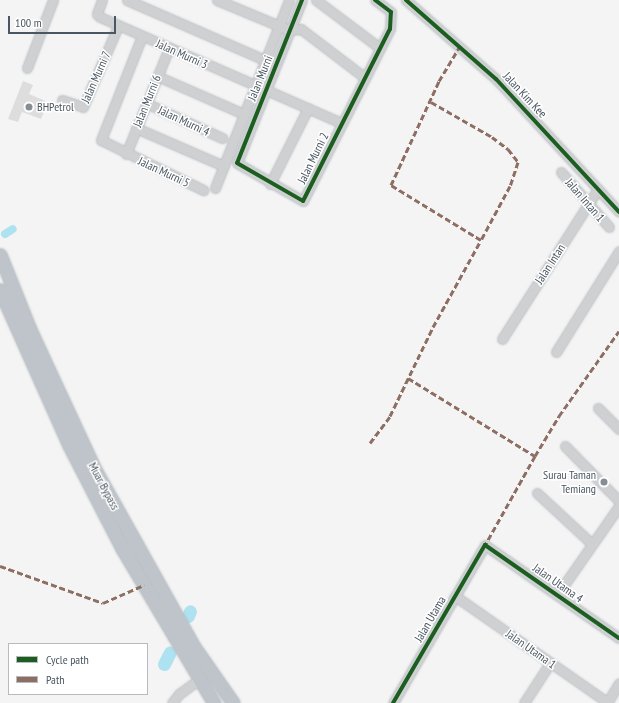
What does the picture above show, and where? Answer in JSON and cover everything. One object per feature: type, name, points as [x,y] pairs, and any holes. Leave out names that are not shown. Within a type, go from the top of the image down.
[{"type":"highway","name":"Muar Bypass","points":[[0,255],[30,330],[95,470],[194,647],[232,702]]},
{"type":"highway","name":"Muar Bypass","points":[[0,290],[69,445],[123,550],[198,680],[214,703]]},
{"type":"street","points":[[27,68],[53,0]]},
{"type":"street","name":"Jalan Murni 3","points":[[102,0],[97,14],[100,17],[265,91],[342,122]]},
{"type":"street","points":[[127,0],[265,60]]},
{"type":"street","points":[[217,0],[289,30],[301,29],[364,76]]},
{"type":"street","name":"Jalan Murni","points":[[215,188],[289,0]]},
{"type":"street","name":"Jalan Murni","points":[[237,163],[302,0]]},
{"type":"street","points":[[316,0],[380,48]]},
{"type":"street","points":[[375,0],[386,3]]},
{"type":"street","name":"Jalan Kim Kee","points":[[406,0],[496,79],[619,212]]},
{"type":"street","name":"Jalan Murni 2","points":[[237,163],[270,184],[303,200],[393,20],[392,12],[386,3]]},
{"type":"street","name":"Jalan Murni 7","points":[[62,100],[83,107],[118,26]]},
{"type":"street","name":"Jalan Murni 5","points":[[142,36],[101,140],[126,154],[203,190]]},
{"type":"street","name":"Jalan Murni 6","points":[[126,154],[169,48]]},
{"type":"street","points":[[157,76],[244,114]]},
{"type":"street","name":"Jalan Murni 4","points":[[146,103],[222,138]]},
{"type":"street","points":[[270,184],[308,108]]},
{"type":"street","points":[[136,128],[224,166]]},
{"type":"street","name":"Jalan Intan 1","points":[[561,172],[588,205],[609,227]]},
{"type":"street","name":"Jalan Intan","points":[[502,339],[598,189]]},
{"type":"street","points":[[556,352],[619,251]]},
{"type":"street","points":[[598,408],[619,429]]},
{"type":"street","points":[[565,446],[619,501]]},
{"type":"street","points":[[537,493],[592,544]]},
{"type":"street","points":[[557,595],[619,506]]},
{"type":"street","name":"Jalan Utama 4","points":[[485,545],[619,638]]},
{"type":"street","name":"Jalan Utama","points":[[393,703],[485,545]]},
{"type":"street","name":"Jalan Utama 1","points":[[455,596],[607,703]]},
{"type":"street","points":[[524,703],[550,663]]},
{"type":"street","points":[[172,703],[179,694],[198,680]]},
{"type":"street","points":[[607,703],[619,683]]},
{"type":"building","name":"BHPetrol","points":[[23,81],[33,85],[29,94],[48,102],[41,119],[22,112],[18,122],[8,119]]},
{"type":"waterway","points":[[5,234],[13,229]]},
{"type":"waterway","points":[[188,616],[190,611]]},
{"type":"waterway","points":[[164,664],[170,652]]},
{"type":"marked path","points":[[370,443],[390,416],[433,327],[481,240],[391,185],[439,81],[460,46]]},
{"type":"marked path","points":[[431,102],[492,137],[508,149],[518,162],[510,186],[481,240]]},
{"type":"marked path","points":[[535,456],[559,416],[619,331]]},
{"type":"marked path","points":[[408,378],[535,456],[485,545]]},
{"type":"marked path","points":[[0,566],[103,603],[144,585]]},
{"type":"cycle path","points":[[302,0],[237,163],[303,201],[390,29],[391,12],[375,0]]},
{"type":"cycle path","points":[[406,0],[496,79],[619,212]]},
{"type":"cycle path","points":[[393,703],[485,545],[619,638]]},
{"type":"place","name":"BHPetrol","points":[[29,107]]},
{"type":"place","name":"Surau Taman Temiang","points":[[604,482]]}]
